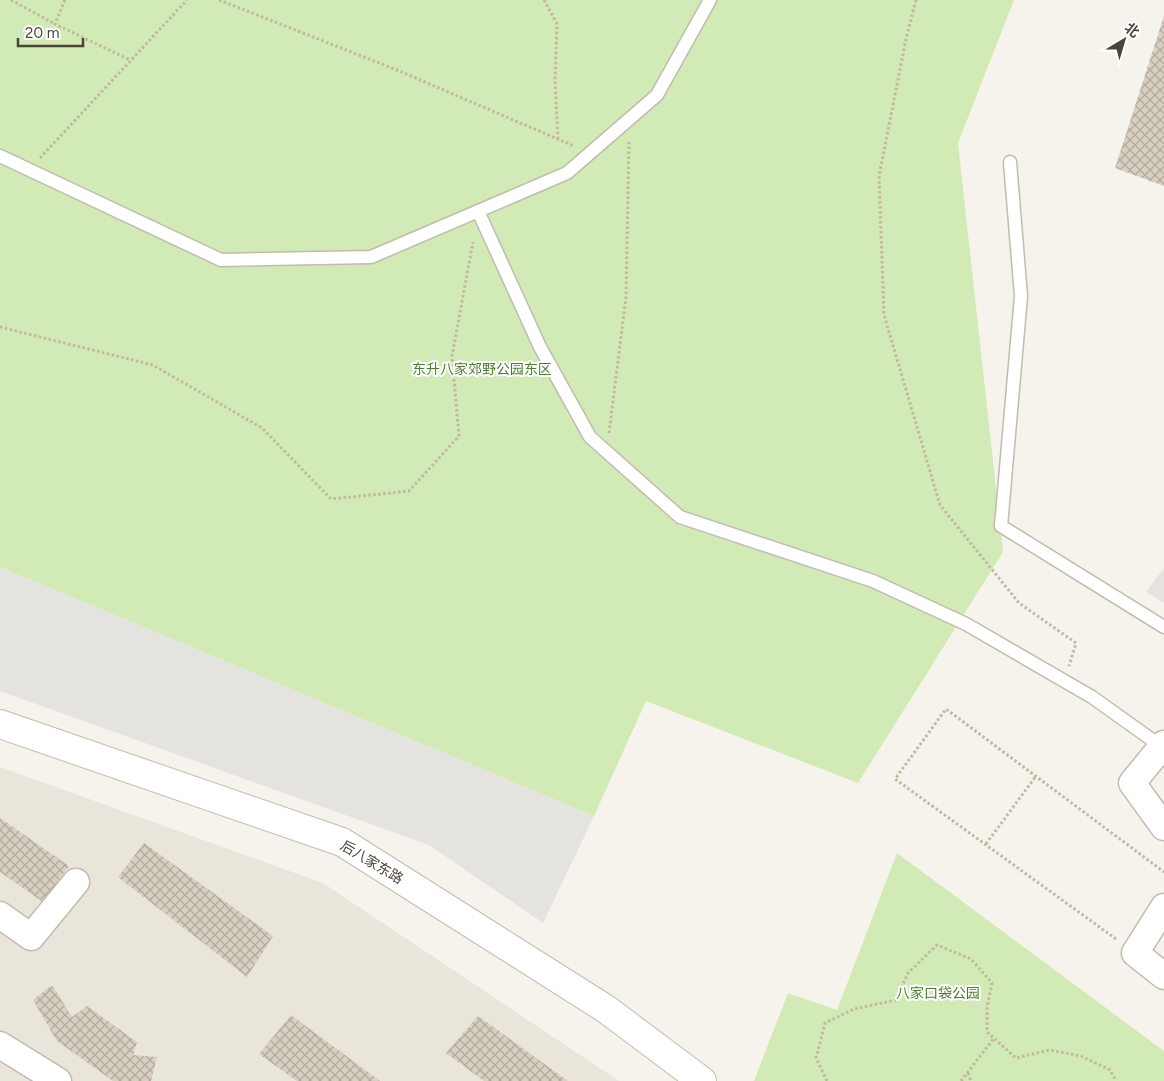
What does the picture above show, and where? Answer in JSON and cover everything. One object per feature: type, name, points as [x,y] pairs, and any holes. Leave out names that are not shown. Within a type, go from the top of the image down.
[{"type":"street","name":"后八家东路","points":[[0,724],[342,842],[606,1009],[702,1081]]},
{"type":"street","points":[[1163,746],[1132,783],[1164,828]]},
{"type":"street","points":[[0,915],[31,937],[76,882]]},
{"type":"street","points":[[1164,907],[1135,953],[1164,976]]},
{"type":"street","points":[[0,1045],[58,1081]]},
{"type":"lane","points":[[0,156],[221,260],[371,257],[568,173],[657,95],[710,0]]},
{"type":"lane","points":[[1010,162],[1021,296],[1001,526],[1164,627]]},
{"type":"lane","points":[[478,211],[540,348],[590,437],[680,518],[873,581],[966,624],[1092,697],[1163,746]]},
{"type":"path","points":[[11,0],[55,24],[130,60]]},
{"type":"path","points":[[55,24],[65,0]]},
{"type":"path","points":[[30,170],[187,0]]},
{"type":"path","points":[[219,0],[397,70],[591,153]]},
{"type":"path","points":[[544,0],[557,24],[555,82],[558,139]]},
{"type":"path","points":[[916,0],[906,39],[879,176],[884,315],[940,505],[1019,603],[1076,643],[1064,680]]},
{"type":"path","points":[[607,452],[626,297],[629,119]]},
{"type":"path","points":[[0,327],[153,365],[262,428],[331,499],[409,491],[459,436],[452,356],[478,211]]},
{"type":"path","points":[[1135,953],[895,779],[946,709],[1164,872]]},
{"type":"path","points":[[986,844],[1036,776]]},
{"type":"path","points":[[826,1081],[816,1058],[825,1023],[854,1009],[896,1000],[908,973],[937,945],[971,959],[992,983],[987,1008],[986,1032],[1016,1058],[1050,1050],[1082,1056],[1110,1070],[1116,1081]]},
{"type":"path","points":[[961,1081],[994,1038]]},
{"type":"path","points":[[968,1072],[971,1081]]},
{"type":"shaded area","points":[[0,567],[594,816],[543,923],[429,845],[0,691]]},
{"type":"shaded area","points":[[1164,568],[1164,603],[1146,592]]},
{"type":"shaded area","points":[[0,767],[323,883],[619,1081],[0,1081]]},
{"type":"green space","name":"东升八家郊野公园东区","points":[[0,0],[1014,0],[958,143],[1003,552],[858,783],[646,701],[594,816],[0,567]]},
{"type":"green space","name":"八家口袋公园","points":[[897,853],[1164,1051],[1164,1081],[754,1081],[788,993],[837,1010]]},
{"type":"building","points":[[1164,16],[1164,186],[1115,168]]},
{"type":"building","points":[[0,818],[69,866],[43,902],[0,872]]},
{"type":"building","points":[[144,843],[273,936],[247,977],[118,877]]},
{"type":"building","points":[[52,985],[72,1017],[87,1006],[137,1042],[133,1055],[157,1057],[151,1081],[113,1081],[57,1041],[33,1000]]},
{"type":"building","points":[[291,1015],[380,1081],[297,1081],[259,1054]]},
{"type":"building","points":[[478,1016],[568,1081],[484,1081],[446,1053]]}]
